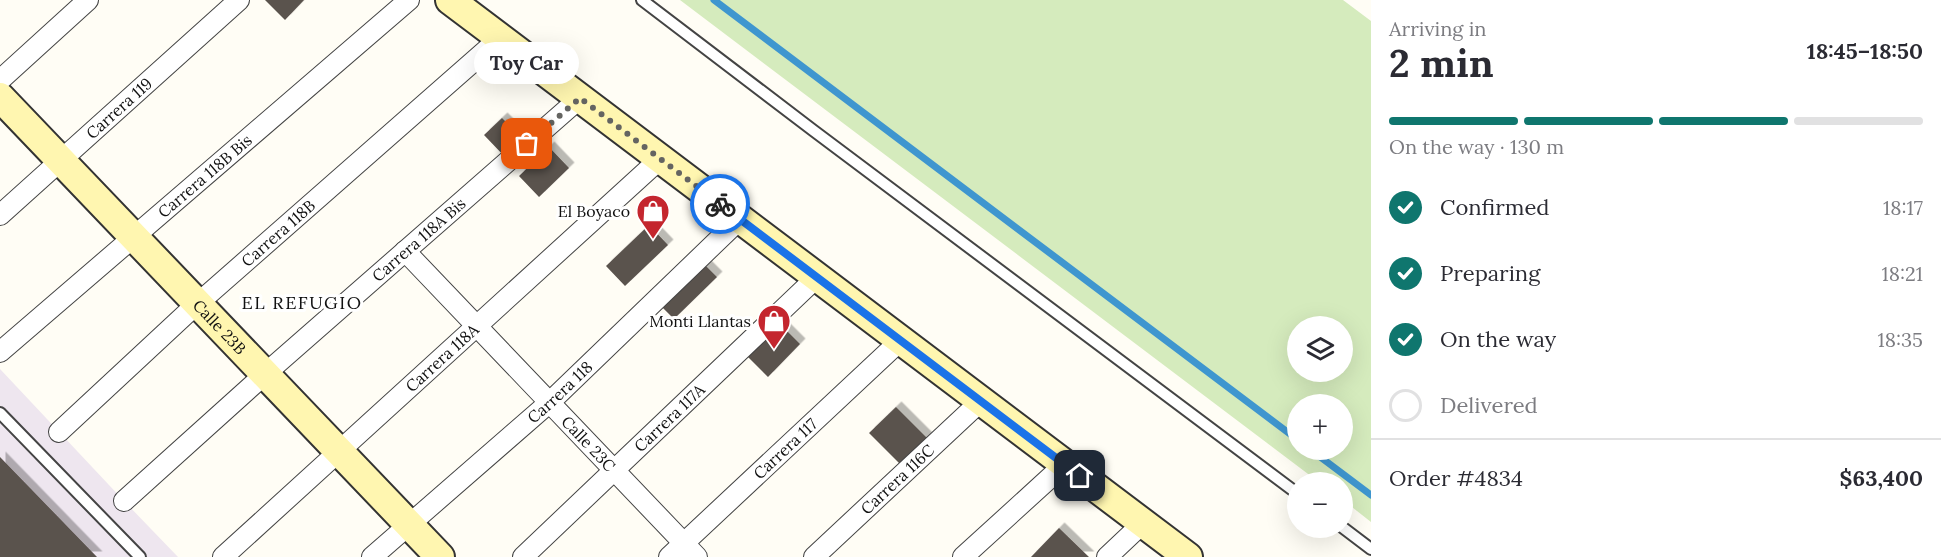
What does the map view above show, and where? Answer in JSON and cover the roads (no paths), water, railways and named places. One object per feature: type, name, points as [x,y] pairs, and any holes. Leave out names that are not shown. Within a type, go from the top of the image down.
[{"type":"main road","points":[[450,0],[1143,523],[1174,552]]},
{"type":"main road","name":"Calle 23B","points":[[0,97],[440,557]]},
{"type":"street","points":[[0,80],[88,0]]},
{"type":"street","name":"Carrera 119","points":[[0,215],[239,0]]},
{"type":"street","name":"Carrera 118B Bis","points":[[0,352],[409,0]]},
{"type":"street","name":"Carrera 118B","points":[[60,432],[198,304],[500,38]]},
{"type":"street","name":"Carrera 118A Bis","points":[[124,501],[580,98]]},
{"type":"street","name":"Carrera 118A","points":[[223,557],[660,159]]},
{"type":"street","name":"Carrera 118","points":[[372,557],[550,402],[740,219]]},
{"type":"street","name":"Calle 23C","points":[[405,251],[691,550]]},
{"type":"street","name":"Carrera 117A","points":[[523,557],[817,277]]},
{"type":"street","name":"Carrera 117","points":[[669,557],[691,550],[901,340]]},
{"type":"street","name":"Carrera 116C","points":[[814,557],[981,401]]},
{"type":"street","points":[[963,557],[1065,464]]},
{"type":"street","points":[[1107,557],[1143,523]]},
{"type":"lane","points":[[642,0],[1287,486]]},
{"type":"lane","points":[[0,413],[140,557]]},
{"type":"lane","points":[[1353,535],[1371,549]]},
{"type":"waterway","points":[[714,0],[1287,432]]},
{"type":"waterway","points":[[1324,460],[1371,495]]},
{"type":"place","name":"Toy Car","points":[[527,144]]},
{"type":"place","name":"El Boyaco","points":[[653,240]]},
{"type":"place","name":"Monti Llantas","points":[[774,350]]},
{"type":"district","name":"EL REFUGIO","points":[[302,303]]}]
